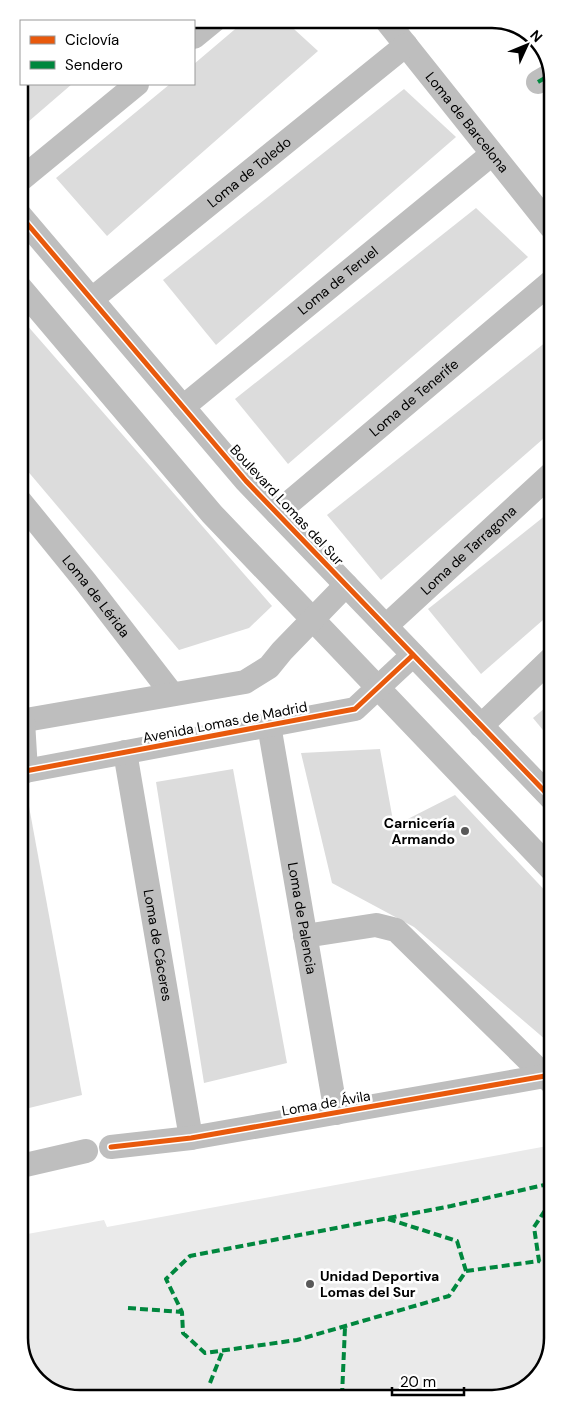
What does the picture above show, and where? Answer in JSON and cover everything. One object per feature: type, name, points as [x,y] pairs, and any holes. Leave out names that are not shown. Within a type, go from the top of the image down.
[{"type":"street","points":[[195,37],[206,28]]},
{"type":"street","name":"Loma de Barcelona","points":[[392,28],[544,219]]},
{"type":"street","name":"Loma de Toledo","points":[[92,298],[406,45]]},
{"type":"street","points":[[28,174],[136,85]]},
{"type":"street","name":"Loma de Teruel","points":[[183,407],[492,154]]},
{"type":"street","name":"Boulevard Lomas del Sur","points":[[28,224],[246,480],[544,791]]},
{"type":"street","name":"Loma de Tenerife","points":[[277,513],[544,288]]},
{"type":"street","points":[[28,297],[212,514],[544,862]]},
{"type":"street","name":"Loma de Tarragona","points":[[386,626],[544,480]]},
{"type":"street","name":"Loma de Lérida","points":[[28,511],[172,694]]},
{"type":"street","points":[[28,720],[245,682],[269,667],[346,585]]},
{"type":"street","name":"Avenida Lomas de Madrid","points":[[28,771],[355,709],[414,655]]},
{"type":"street","points":[[482,726],[544,666]]},
{"type":"street","name":"Loma de Palencia","points":[[269,725],[336,1113]]},
{"type":"street","name":"Loma de Cáceres","points":[[125,752],[191,1138]]},
{"type":"street","points":[[305,936],[376,925],[396,930],[544,1075]]},
{"type":"street","name":"Loma de Ávila","points":[[111,1147],[191,1138],[544,1081]]},
{"type":"street","points":[[28,1164],[86,1151]]},
{"type":"shaded area","name":"Unidad Deportiva Lomas del Sur","points":[[544,1147],[544,1345],[542,1354],[534,1369],[522,1381],[503,1389],[493,1390],[76,1389],[59,1386],[38,1369],[30,1354],[28,1345],[28,1234],[104,1220],[107,1227]]},
{"type":"building","points":[[236,28],[293,28],[318,51],[107,236],[56,178],[169,85],[195,85],[195,63]]},
{"type":"building","points":[[28,85],[71,85],[28,122]]},
{"type":"building","points":[[404,89],[456,137],[216,345],[163,280]]},
{"type":"building","points":[[476,208],[528,257],[288,464],[235,399]]},
{"type":"building","points":[[28,326],[272,606],[249,628],[179,650],[28,471]]},
{"type":"building","points":[[544,344],[544,438],[381,580],[327,515]]},
{"type":"building","points":[[544,517],[544,619],[481,674],[428,609]]},
{"type":"building","points":[[544,709],[544,731],[533,718]]},
{"type":"building","points":[[380,749],[394,826],[455,795],[544,890],[544,1038],[414,927],[332,883],[301,753]]},
{"type":"building","points":[[233,769],[287,1063],[204,1083],[156,782]]},
{"type":"building","points":[[28,801],[82,1095],[28,1108]]},
{"type":"marked path","points":[[538,82],[544,78]]},
{"type":"marked path","points":[[388,1219],[457,1241],[466,1271],[449,1296],[297,1340],[205,1353],[183,1333],[182,1312],[166,1279],[190,1256],[451,1206],[544,1185]]},
{"type":"marked path","points":[[544,1212],[534,1227],[539,1261],[544,1264]]},
{"type":"marked path","points":[[466,1271],[539,1261]]},
{"type":"marked path","points":[[128,1308],[182,1312]]},
{"type":"marked path","points":[[342,1390],[345,1327]]},
{"type":"marked path","points":[[210,1383],[223,1350]]},
{"type":"cycle path","points":[[28,225],[246,481],[544,791]]},
{"type":"cycle path","points":[[28,770],[355,709],[413,655]]},
{"type":"cycle path","points":[[111,1147],[191,1138],[544,1076]]},
{"type":"place","name":"Carnicería Armando","points":[[465,831]]},
{"type":"place","name":"Unidad Deportiva Lomas del Sur","points":[[310,1284]]}]
